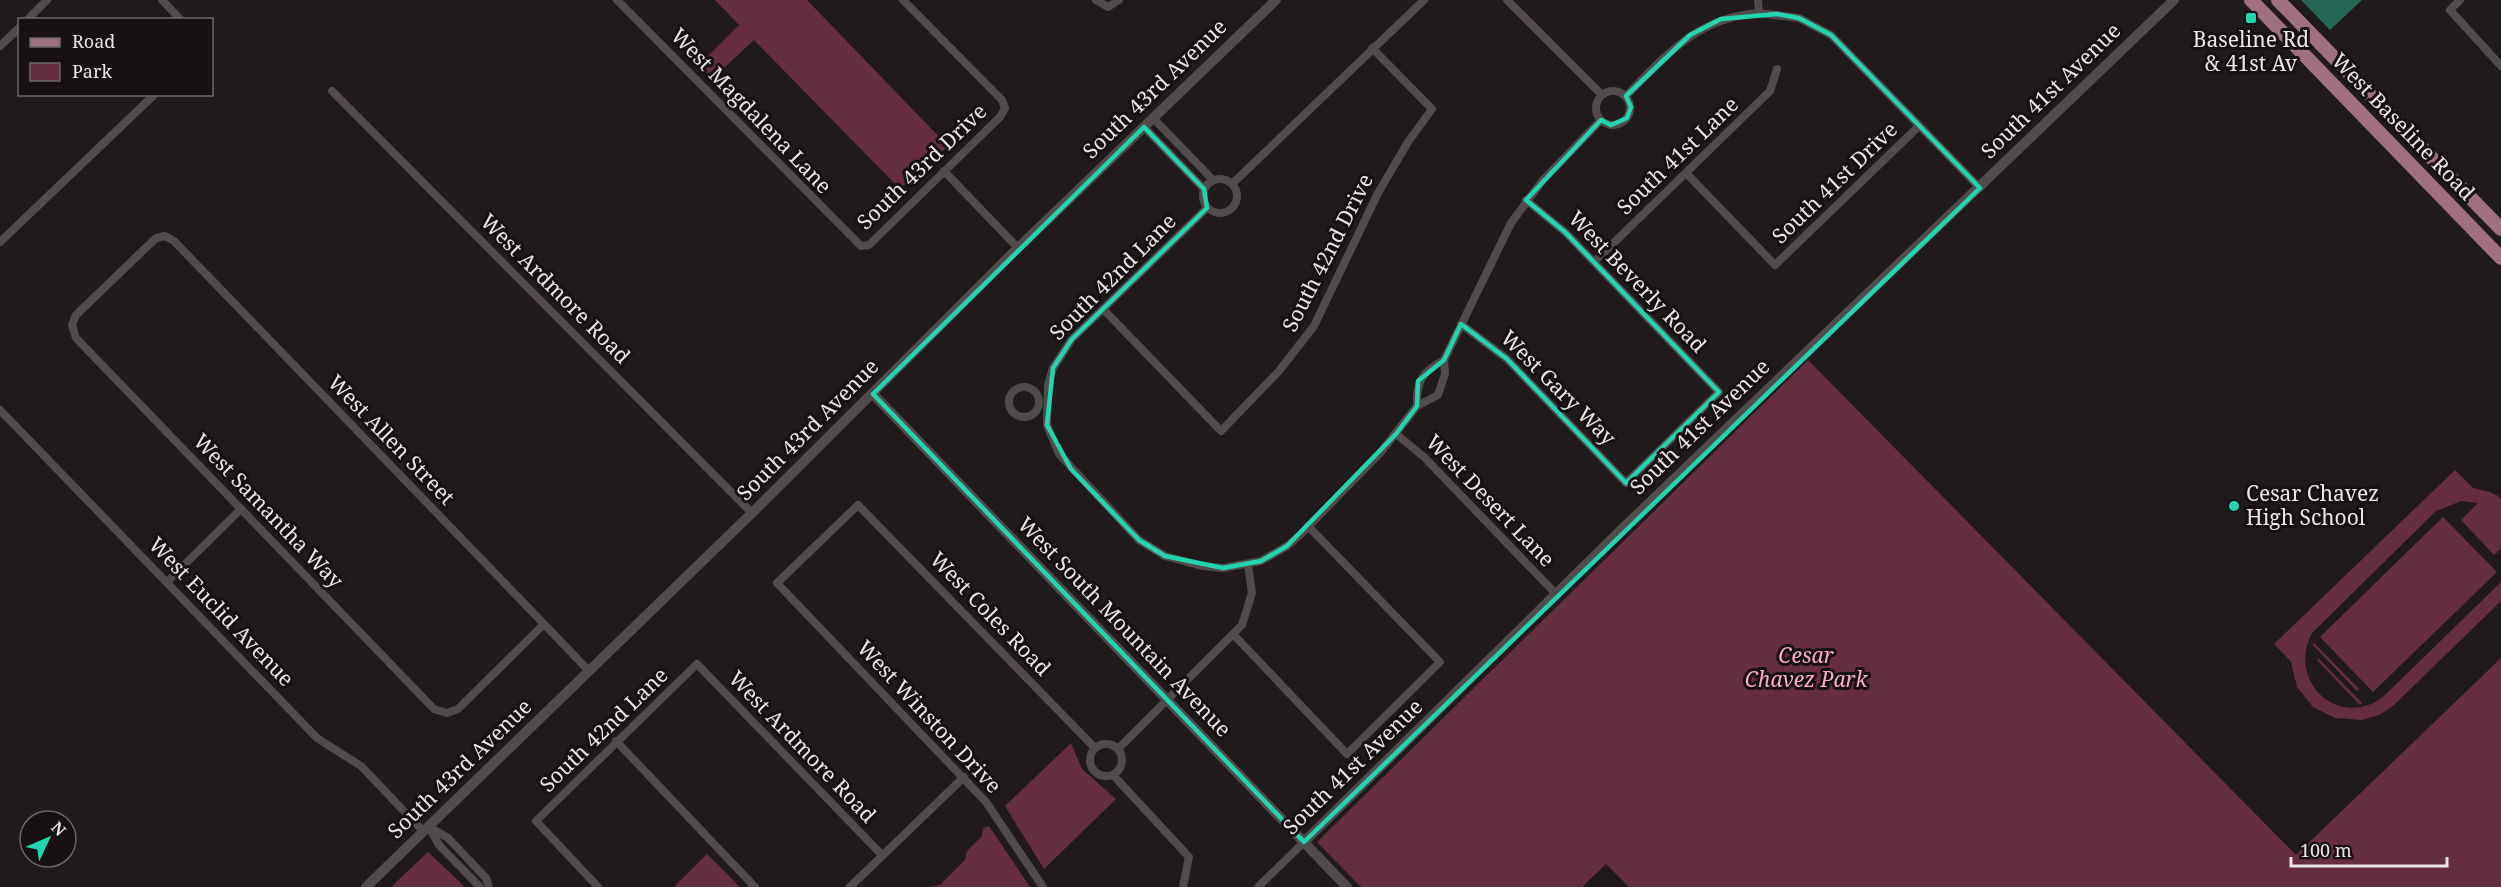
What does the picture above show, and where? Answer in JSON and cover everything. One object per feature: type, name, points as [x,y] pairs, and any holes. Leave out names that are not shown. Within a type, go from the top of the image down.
[{"type":"main road","name":"West Baseline Road","points":[[2251,0],[2501,258]]},
{"type":"main road","name":"West Baseline Road","points":[[2278,0],[2501,230]]},
{"type":"street","points":[[29,18],[47,0]]},
{"type":"street","points":[[162,0],[179,18]]},
{"type":"street","name":"West Magdalena Lane","points":[[617,0],[861,246]]},
{"type":"street","name":"South 43rd Drive","points":[[861,246],[869,245],[1005,108],[1002,100],[903,0]]},
{"type":"street","points":[[1096,0],[1107,7],[1119,0]]},
{"type":"street","name":"South 43rd Avenue","points":[[366,887],[752,513],[1018,248],[1276,0]]},
{"type":"street","points":[[1233,184],[1424,0]]},
{"type":"street","points":[[1508,0],[1602,95]]},
{"type":"street","points":[[1758,0],[1759,13]]},
{"type":"street","name":"South 41st Avenue","points":[[1258,887],[1556,594],[2174,0]]},
{"type":"street","points":[[2460,0],[2450,10],[2501,66]]},
{"type":"street","points":[[1626,96],[1690,34],[1735,14],[1759,13],[1799,18],[1830,34],[1980,188]]},
{"type":"street","points":[[0,46],[18,29]]},
{"type":"street","name":"South 42nd Drive","points":[[1103,309],[1221,431],[1280,371],[1314,326],[1378,193],[1408,142],[1432,109],[1372,48]]},
{"type":"street","name":"South 41st Lane","points":[[1594,262],[1770,91],[1777,69]]},
{"type":"street","name":"West Ardmore Road","points":[[332,91],[752,513]]},
{"type":"street","points":[[1611,91],[1626,96],[1631,107],[1627,118],[1611,125],[1601,120],[1596,105],[1602,95],[1611,91]]},
{"type":"street","points":[[0,242],[153,96]]},
{"type":"street","points":[[1153,118],[1213,180]]},
{"type":"street","points":[[1118,749],[1242,625],[1251,602],[1248,564],[1261,561],[1281,550],[1308,526],[1396,434],[1417,406],[1438,395],[1445,374],[1444,360],[1498,247],[1526,200],[1556,165],[1601,120]]},
{"type":"street","name":"South 41st Drive","points":[[1686,173],[1775,265],[1919,126]]},
{"type":"street","points":[[1144,127],[1204,189]]},
{"type":"street","points":[[944,171],[1018,248]]},
{"type":"street","points":[[1223,179],[1233,184],[1237,198],[1230,210],[1221,213],[1207,208],[1203,199],[1204,189],[1213,180],[1223,179]]},
{"type":"street","name":"West Beverly Road","points":[[1526,200],[1565,232],[1719,392],[1626,483]]},
{"type":"street","name":"South 42nd Lane","points":[[1207,208],[1103,309],[1061,354],[1053,368],[1042,404],[1047,425],[1059,454],[1139,540],[1166,556],[1202,566],[1223,568],[1248,564]]},
{"type":"street","name":"West Samantha Way","points":[[165,236],[156,238],[76,315],[72,326],[76,338],[434,709],[447,713],[458,710],[544,624]]},
{"type":"street","name":"West Allen Street","points":[[165,236],[174,241],[590,671]]},
{"type":"street","name":"West Gary Way","points":[[1461,324],[1507,359],[1626,483]]},
{"type":"street","points":[[1417,406],[1418,381],[1425,372],[1444,360]]},
{"type":"street","name":"West South Mountain Avenue","points":[[873,394],[1347,887]]},
{"type":"street","name":"West Euclid Avenue","points":[[0,410],[317,738],[361,766],[426,829],[480,887]]},
{"type":"street","name":"West Desert Lane","points":[[1396,434],[1424,457],[1556,594]]},
{"type":"street","name":"West Coles Road","points":[[777,583],[858,505],[1095,748]]},
{"type":"street","points":[[166,582],[241,509]]},
{"type":"street","points":[[1233,634],[1347,754],[1440,662],[1308,526]]},
{"type":"street","name":"West Winston Drive","points":[[777,583],[986,802],[1042,887]]},
{"type":"street","name":"West Ardmore Road","points":[[697,664],[882,855]]},
{"type":"street","name":"South 42nd Lane","points":[[598,887],[536,821],[697,664]]},
{"type":"street","points":[[616,741],[756,887]]},
{"type":"street","points":[[1118,749],[1104,744],[1095,748],[1090,757],[1092,767],[1098,774],[1113,775],[1189,857],[1183,887]]},
{"type":"street","points":[[1113,775],[1122,763],[1118,749]]},
{"type":"street","points":[[850,887],[964,777]]},
{"type":"street","name":"West Euclid Avenue","points":[[426,829],[448,838],[486,879],[489,887]]},
{"type":"highlighted area","points":[[1777,14],[1799,18],[1831,35],[1980,188],[1304,842],[873,394],[1144,127],[1204,189],[1207,208],[1072,339],[1053,368],[1047,425],[1071,469],[1139,540],[1165,556],[1223,568],[1261,561],[1287,546],[1396,434],[1417,406],[1418,381],[1444,360],[1461,324],[1507,359],[1626,483],[1719,392],[1565,232],[1526,200],[1601,120],[1611,125],[1627,118],[1631,107],[1626,96],[1690,35],[1721,19]]},
{"type":"green space","points":[[715,0],[807,0],[948,146],[900,189],[754,40],[712,79],[698,66],[739,25]]},
{"type":"green space","name":"Cesar Chavez Park","points":[[1808,360],[2296,855],[2501,658],[2501,887],[1629,887],[1606,864],[1582,887],[1361,887],[1317,842]]},
{"type":"green space","points":[[2455,470],[2473,488],[2490,492],[2501,498],[2501,548],[2494,555],[2461,520],[2478,503],[2461,501],[2436,511],[2312,633],[2306,651],[2306,668],[2312,684],[2322,696],[2335,704],[2351,708],[2367,705],[2384,696],[2501,582],[2501,601],[2393,706],[2379,715],[2362,720],[2335,718],[2313,707],[2297,687],[2291,662],[2274,644]]},
{"type":"green space","points":[[2443,517],[2497,572],[2373,692],[2320,637]]},
{"type":"green space","points":[[2314,643],[2359,689],[2357,691],[2312,644]]},
{"type":"green space","points":[[2318,658],[2362,703],[2360,705],[2317,660]]},
{"type":"green space","points":[[1071,743],[1082,769],[1116,799],[1044,869],[1005,806]]},
{"type":"green space","points":[[989,826],[1030,887],[930,887],[940,885],[965,860],[967,851],[982,836],[983,828]]},
{"type":"green space","points":[[428,852],[465,887],[391,887]]},
{"type":"green space","points":[[707,854],[740,887],[674,887]]},
{"type":"shaded area","points":[[2301,0],[2362,0],[2330,30]]},
{"type":"place","name":"Baseline Rd & 41st Av","points":[[2251,18]]},
{"type":"place","name":"Cesar Chavez High School","points":[[2234,506]]}]
